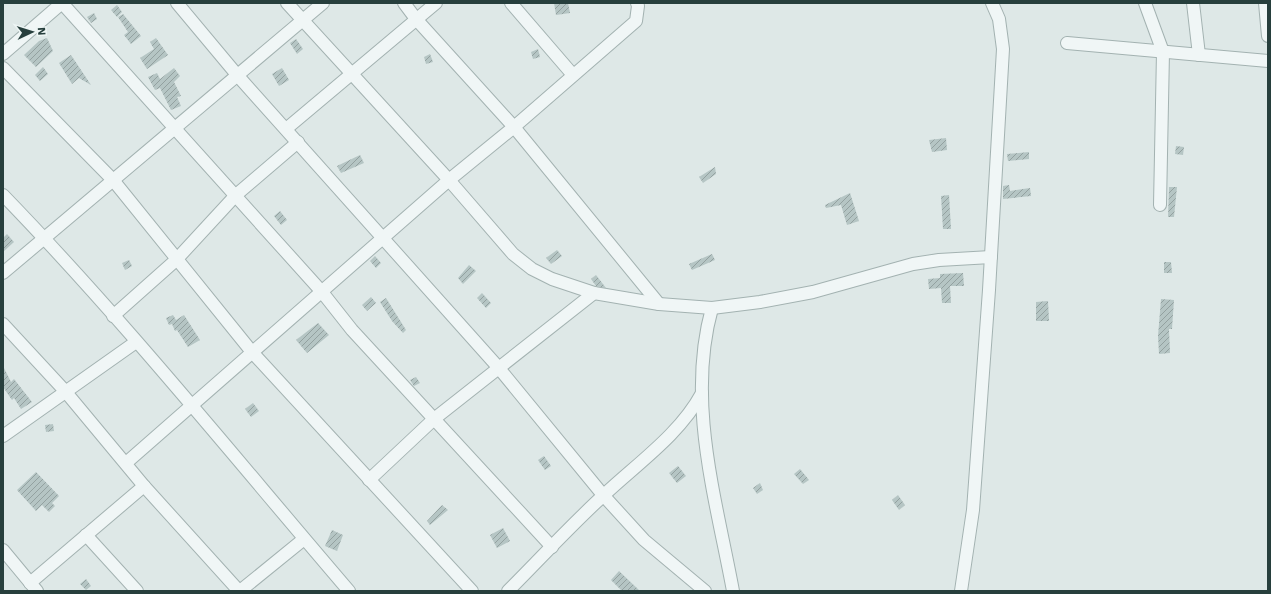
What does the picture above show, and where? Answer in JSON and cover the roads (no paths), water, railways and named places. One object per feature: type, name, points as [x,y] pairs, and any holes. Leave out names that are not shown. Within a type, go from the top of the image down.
[{"type":"street","points":[[3,54],[62,3],[236,195],[322,292],[352,330],[552,547]]},
{"type":"street","points":[[177,3],[238,76],[384,237],[498,367],[603,495],[644,540],[705,591]]},
{"type":"street","points":[[287,3],[449,180],[518,258],[532,269],[552,279],[594,293],[659,304],[712,308],[760,302],[812,292],[913,264],[939,260],[991,257]]},
{"type":"street","points":[[3,273],[45,239],[174,127],[238,76],[323,3]]},
{"type":"street","points":[[404,3],[416,19],[514,127],[659,304]]},
{"type":"street","points":[[286,129],[436,3]]},
{"type":"street","points":[[511,3],[573,75]]},
{"type":"street","points":[[126,463],[449,180],[514,127],[636,21],[637,3]]},
{"type":"street","points":[[961,591],[973,510],[991,257],[1003,49],[998,18],[992,3]]},
{"type":"street","points":[[1145,3],[1152,27],[1164,52],[1160,206]]},
{"type":"street","points":[[1193,3],[1199,56]]},
{"type":"street","points":[[1265,3],[1268,36]]},
{"type":"street","points":[[1067,43],[1268,61]]},
{"type":"street","points":[[3,68],[113,180],[176,260],[252,352],[472,591]]},
{"type":"street","points":[[113,316],[176,260],[236,195],[298,142]]},
{"type":"street","points":[[3,195],[45,239],[191,405],[348,591]]},
{"type":"street","points":[[369,480],[434,419],[498,367],[594,293]]},
{"type":"street","points":[[712,308],[704,344],[702,394],[705,440],[733,591]]},
{"type":"street","points":[[3,324],[65,391],[144,486],[240,591],[304,539]]},
{"type":"street","points":[[3,436],[136,342]]},
{"type":"street","points":[[508,591],[603,495],[671,434],[694,408],[702,394]]},
{"type":"street","points":[[3,550],[33,587],[86,535],[144,486]]},
{"type":"street","points":[[86,535],[137,591]]}]
